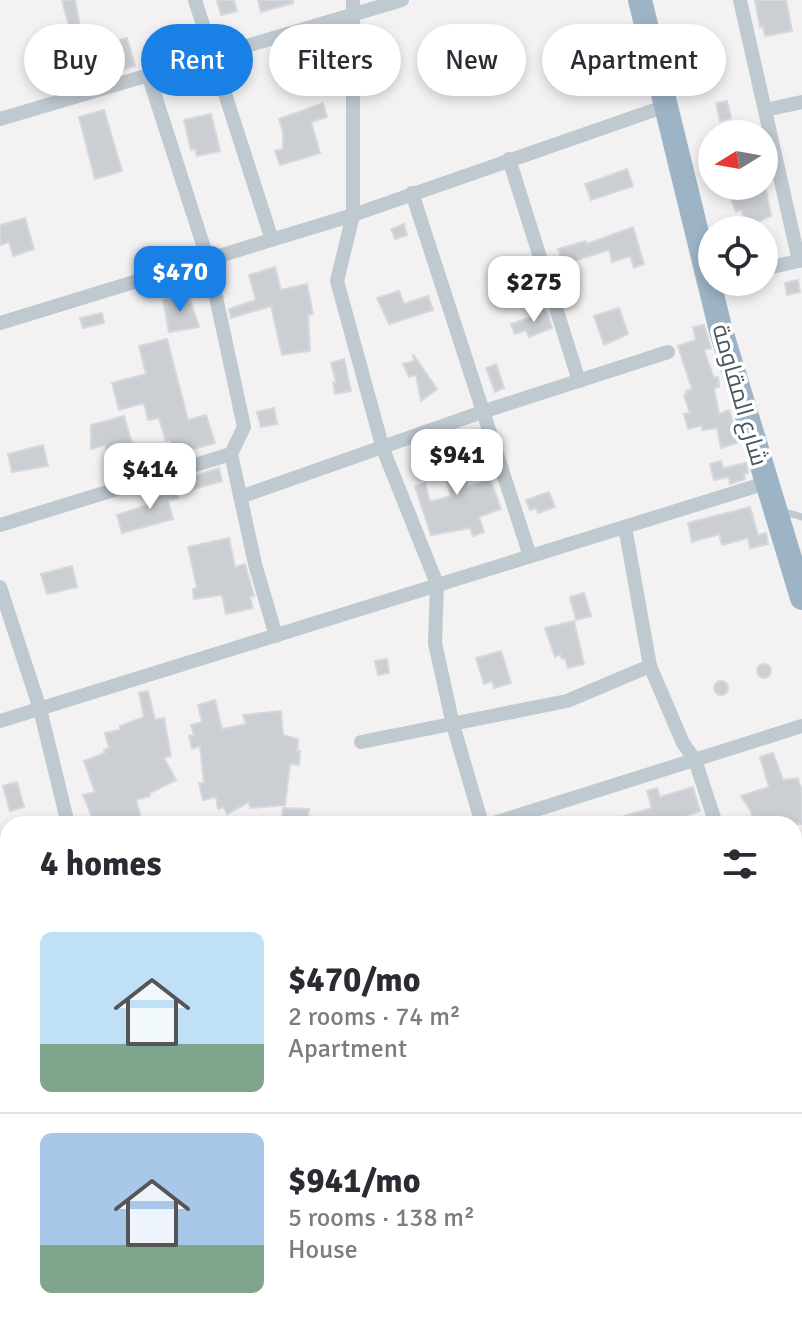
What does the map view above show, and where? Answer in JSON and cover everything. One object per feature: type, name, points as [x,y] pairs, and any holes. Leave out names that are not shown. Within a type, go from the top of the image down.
[{"type":"highway","name":"شارع المقاومة","points":[[640,0],[698,233]]},
{"type":"highway","name":"شارع المقاومة","points":[[714,296],[766,483],[802,598]]},
{"type":"street","points":[[195,0],[203,24]]},
{"type":"street","points":[[253,41],[354,6],[402,0]]},
{"type":"street","points":[[740,0],[800,260],[778,266]]},
{"type":"street","points":[[354,6],[353,215],[337,281],[383,449],[437,584],[435,643],[453,725],[480,816]]},
{"type":"street","points":[[0,119],[141,76]]},
{"type":"street","points":[[155,96],[208,260],[244,427],[231,454],[255,564],[276,636]]},
{"type":"street","points":[[226,96],[272,240]]},
{"type":"street","points":[[765,110],[802,102]]},
{"type":"street","points":[[0,323],[353,215],[666,106]]},
{"type":"street","points":[[509,159],[579,381]]},
{"type":"street","points":[[412,193],[530,556]]},
{"type":"street","points":[[240,497],[482,412],[668,352]]},
{"type":"street","points":[[0,525],[231,454]]},
{"type":"street","points":[[0,721],[766,483]]},
{"type":"street","points":[[625,527],[650,666],[683,743],[695,760],[713,816]]},
{"type":"street","points":[[0,587],[40,709],[66,816]]},
{"type":"street","points":[[361,742],[567,701],[650,666]]},
{"type":"street","points":[[516,816],[802,726]]},
{"type":"lane","points":[[775,509],[802,517]]},
{"type":"building","points":[[62,0],[75,0],[80,24],[68,24]]},
{"type":"building","points":[[217,0],[234,0],[237,11],[221,15]]},
{"type":"building","points":[[258,0],[293,0],[293,3],[261,12]]},
{"type":"building","points":[[755,0],[786,0],[792,31],[765,36],[763,26],[760,27]]},
{"type":"building","points":[[127,38],[135,66],[125,69],[125,39]]},
{"type":"building","points":[[727,101],[731,118],[720,120],[716,103]]},
{"type":"building","points":[[323,103],[327,117],[311,122],[320,153],[280,165],[275,151],[283,149],[279,119]]},
{"type":"building","points":[[104,110],[122,171],[95,179],[79,117]]},
{"type":"building","points":[[211,114],[220,151],[197,156],[195,149],[191,150],[184,120]]},
{"type":"building","points":[[627,169],[633,186],[591,200],[585,184]]},
{"type":"building","points":[[732,200],[768,200],[771,216],[744,216],[741,210],[736,212]]},
{"type":"building","points":[[25,218],[34,249],[13,256],[9,242],[0,245],[0,225]]},
{"type":"building","points":[[404,224],[407,235],[395,239],[391,229]]},
{"type":"building","points":[[633,227],[644,264],[634,268],[630,256],[612,262],[609,250],[564,264],[558,249],[586,241],[587,244]]},
{"type":"building","points":[[275,267],[281,290],[307,284],[313,314],[308,315],[310,351],[282,355],[271,306],[231,318],[229,309],[256,300],[249,275]]},
{"type":"building","points":[[798,280],[800,292],[787,295],[785,283]]},
{"type":"building","points":[[399,291],[404,304],[428,296],[433,310],[389,324],[377,298]]},
{"type":"building","points":[[188,294],[199,327],[169,332],[163,300]]},
{"type":"building","points":[[546,308],[552,328],[529,337],[526,330],[515,334],[511,324]]},
{"type":"building","points":[[619,308],[628,334],[604,345],[594,316]]},
{"type":"building","points":[[102,313],[104,323],[83,328],[80,318]]},
{"type":"building","points":[[704,325],[711,348],[704,350],[714,378],[718,377],[719,387],[714,388],[719,414],[729,410],[739,442],[721,448],[717,428],[702,430],[702,425],[688,429],[684,414],[690,413],[684,395],[692,389],[678,346],[696,340],[693,327]]},
{"type":"building","points":[[167,339],[188,420],[206,415],[215,443],[175,454],[170,440],[166,441],[159,418],[148,420],[144,403],[119,410],[112,383],[146,374],[139,346]]},
{"type":"building","points":[[413,354],[437,389],[421,401],[416,375],[409,377],[403,364],[414,361]]},
{"type":"building","points":[[344,359],[351,391],[335,394],[333,383],[336,382],[331,363]]},
{"type":"building","points":[[496,364],[504,388],[495,392],[486,368]]},
{"type":"building","points":[[274,408],[277,424],[261,427],[257,412]]},
{"type":"building","points":[[124,416],[136,457],[121,461],[114,449],[107,451],[105,445],[91,449],[91,425]]},
{"type":"building","points":[[454,436],[459,466],[468,487],[490,479],[501,509],[479,517],[484,532],[473,536],[470,528],[431,535],[415,486],[425,483],[430,502],[451,496],[444,472],[438,474],[434,445]]},
{"type":"building","points":[[43,445],[48,466],[12,472],[8,454]]},
{"type":"building","points":[[721,461],[723,468],[746,463],[748,473],[744,474],[745,479],[730,484],[729,477],[714,480],[710,464]]},
{"type":"building","points":[[219,468],[222,481],[179,493],[175,482]]},
{"type":"building","points":[[174,485],[178,498],[168,501],[173,519],[122,533],[117,515],[151,504],[148,494]]},
{"type":"building","points":[[549,492],[555,507],[538,513],[536,508],[530,510],[526,500]]},
{"type":"building","points":[[750,507],[758,535],[766,533],[768,544],[750,548],[748,538],[722,545],[719,534],[692,542],[688,523]]},
{"type":"building","points":[[229,538],[235,567],[245,564],[254,596],[250,597],[253,608],[226,614],[222,595],[194,599],[193,589],[197,588],[188,547]]},
{"type":"building","points":[[72,566],[77,587],[47,594],[41,574]]},
{"type":"building","points":[[584,593],[591,616],[576,620],[570,597]]},
{"type":"building","points":[[574,621],[584,664],[568,668],[565,658],[562,659],[560,654],[555,657],[545,628]]},
{"type":"building","points":[[501,651],[511,683],[494,688],[492,681],[484,684],[476,658]]},
{"type":"building","points":[[387,659],[389,673],[378,675],[375,661]]},
{"type":"building","points":[[764,664],[771,671],[764,678],[757,671]]},
{"type":"building","points":[[721,681],[728,688],[721,695],[714,688]]},
{"type":"building","points":[[148,691],[155,720],[164,718],[171,756],[164,758],[176,780],[150,793],[150,796],[136,800],[141,816],[92,816],[83,795],[95,792],[84,761],[105,753],[104,750],[109,748],[105,733],[120,730],[120,726],[144,717],[139,693]]},
{"type":"building","points":[[215,700],[222,729],[246,724],[243,715],[281,711],[283,735],[298,739],[297,751],[300,751],[299,765],[290,764],[285,805],[250,808],[249,802],[227,814],[224,807],[218,809],[216,797],[203,800],[199,783],[204,783],[200,746],[192,749],[189,736],[194,735],[191,725],[202,722],[198,705]]},
{"type":"building","points":[[773,753],[783,780],[798,778],[802,792],[802,816],[752,816],[741,796],[769,787],[760,757]]},
{"type":"building","points":[[17,782],[24,807],[10,811],[3,786]]},
{"type":"building","points":[[693,787],[700,811],[688,816],[625,816],[652,808],[647,791],[657,788],[660,797]]},
{"type":"building","points":[[283,808],[309,809],[308,816],[282,816]]}]
